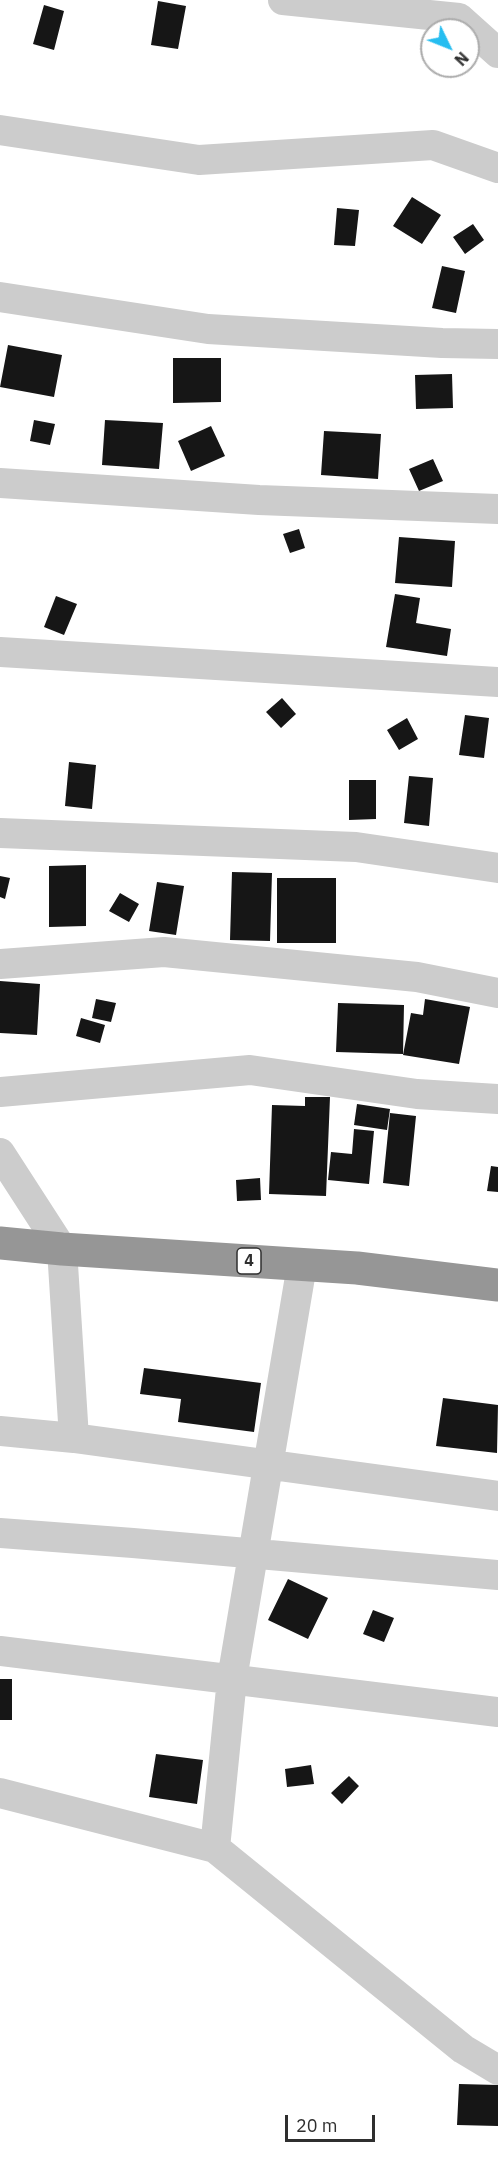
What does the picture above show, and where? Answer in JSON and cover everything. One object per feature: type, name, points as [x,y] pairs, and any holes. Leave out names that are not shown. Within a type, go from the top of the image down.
[{"type":"highway","name":"4","points":[[0,1243],[357,1268],[498,1285]]},
{"type":"street","points":[[283,0],[462,9],[498,53]]},
{"type":"street","points":[[0,130],[199,160],[433,144],[498,168]]},
{"type":"street","points":[[0,297],[208,329],[442,343],[498,344]]},
{"type":"street","points":[[0,483],[259,500],[498,509]]},
{"type":"street","points":[[0,652],[498,682]]},
{"type":"street","points":[[0,833],[356,847],[498,868]]},
{"type":"street","points":[[0,964],[164,952],[417,977],[498,993]]},
{"type":"street","points":[[0,1092],[250,1070],[417,1094],[498,1099]]},
{"type":"street","points":[[0,1153],[62,1249],[74,1438]]},
{"type":"street","points":[[215,1848],[232,1679],[302,1264]]},
{"type":"street","points":[[0,1431],[74,1438],[498,1496]]},
{"type":"street","points":[[0,1533],[498,1575]]},
{"type":"street","points":[[0,1651],[498,1712]]},
{"type":"street","points":[[0,1793],[215,1848],[463,2049],[498,2070]]},
{"type":"building","points":[[158,1],[186,6],[178,49],[151,45]]},
{"type":"building","points":[[44,5],[64,11],[54,50],[33,44]]},
{"type":"building","points":[[412,197],[441,215],[422,244],[393,226]]},
{"type":"building","points":[[337,208],[359,210],[355,246],[334,245]]},
{"type":"building","points":[[473,224],[484,240],[465,254],[453,237]]},
{"type":"building","points":[[442,266],[465,271],[456,313],[432,308]]},
{"type":"building","points":[[8,345],[62,355],[54,397],[0,387]]},
{"type":"building","points":[[173,358],[221,358],[221,402],[173,403]]},
{"type":"building","points":[[452,374],[453,408],[416,409],[415,375]]},
{"type":"building","points":[[34,420],[55,424],[50,445],[30,441]]},
{"type":"building","points":[[105,420],[163,423],[159,469],[102,465]]},
{"type":"building","points":[[211,426],[225,456],[191,471],[178,441]]},
{"type":"building","points":[[324,431],[381,434],[378,479],[321,475]]},
{"type":"building","points":[[433,459],[443,481],[419,491],[409,469]]},
{"type":"building","points":[[299,529],[305,548],[290,553],[283,534]]},
{"type":"building","points":[[399,537],[455,541],[452,587],[395,583]]},
{"type":"building","points":[[395,594],[420,598],[416,623],[451,629],[447,656],[386,647]]},
{"type":"building","points":[[56,596],[77,604],[64,635],[44,627]]},
{"type":"building","points":[[282,698],[296,714],[281,728],[266,712]]},
{"type":"building","points":[[465,715],[489,718],[484,758],[459,755]]},
{"type":"building","points":[[407,718],[418,739],[399,750],[387,730]]},
{"type":"building","points":[[69,762],[96,765],[92,809],[65,806]]},
{"type":"building","points":[[409,776],[433,778],[429,826],[404,823]]},
{"type":"building","points":[[349,780],[376,780],[376,819],[349,820]]},
{"type":"building","points":[[86,865],[86,926],[49,927],[49,866]]},
{"type":"building","points":[[232,872],[272,873],[270,941],[230,940]]},
{"type":"building","points":[[0,876],[10,878],[5,899],[0,897]]},
{"type":"building","points":[[277,878],[336,878],[336,943],[277,943]]},
{"type":"building","points":[[157,882],[184,886],[176,935],[149,931]]},
{"type":"building","points":[[120,893],[139,904],[129,922],[109,911]]},
{"type":"building","points":[[0,981],[40,984],[37,1035],[0,1033]]},
{"type":"building","points":[[96,999],[116,1003],[111,1022],[92,1018]]},
{"type":"building","points":[[425,999],[470,1007],[459,1064],[403,1055],[411,1013],[423,1015]]},
{"type":"building","points":[[338,1003],[404,1005],[403,1054],[336,1052]]},
{"type":"building","points":[[81,1018],[105,1025],[100,1043],[76,1036]]},
{"type":"building","points":[[305,1097],[330,1097],[326,1196],[269,1194],[272,1105],[305,1106]]},
{"type":"building","points":[[357,1104],[390,1109],[387,1130],[354,1125]]},
{"type":"building","points":[[390,1113],[416,1116],[409,1186],[383,1183]]},
{"type":"building","points":[[354,1129],[374,1131],[369,1184],[328,1180],[331,1152],[352,1154]]},
{"type":"building","points":[[491,1166],[498,1167],[498,1192],[487,1191]]},
{"type":"building","points":[[260,1178],[261,1200],[237,1201],[236,1180]]},
{"type":"building","points":[[144,1368],[261,1383],[254,1432],[178,1422],[181,1399],[140,1394]]},
{"type":"building","points":[[443,1398],[498,1405],[497,1453],[436,1446]]},
{"type":"building","points":[[288,1579],[328,1598],[308,1639],[268,1620]]},
{"type":"building","points":[[373,1610],[394,1618],[384,1642],[363,1634]]},
{"type":"building","points":[[0,1679],[12,1679],[12,1720],[0,1720]]},
{"type":"building","points":[[156,1754],[203,1760],[197,1804],[149,1797]]},
{"type":"building","points":[[311,1765],[314,1784],[287,1787],[285,1769]]},
{"type":"building","points":[[349,1776],[359,1786],[342,1804],[331,1793]]},
{"type":"building","points":[[459,2084],[498,2085],[498,2126],[457,2125]]}]
